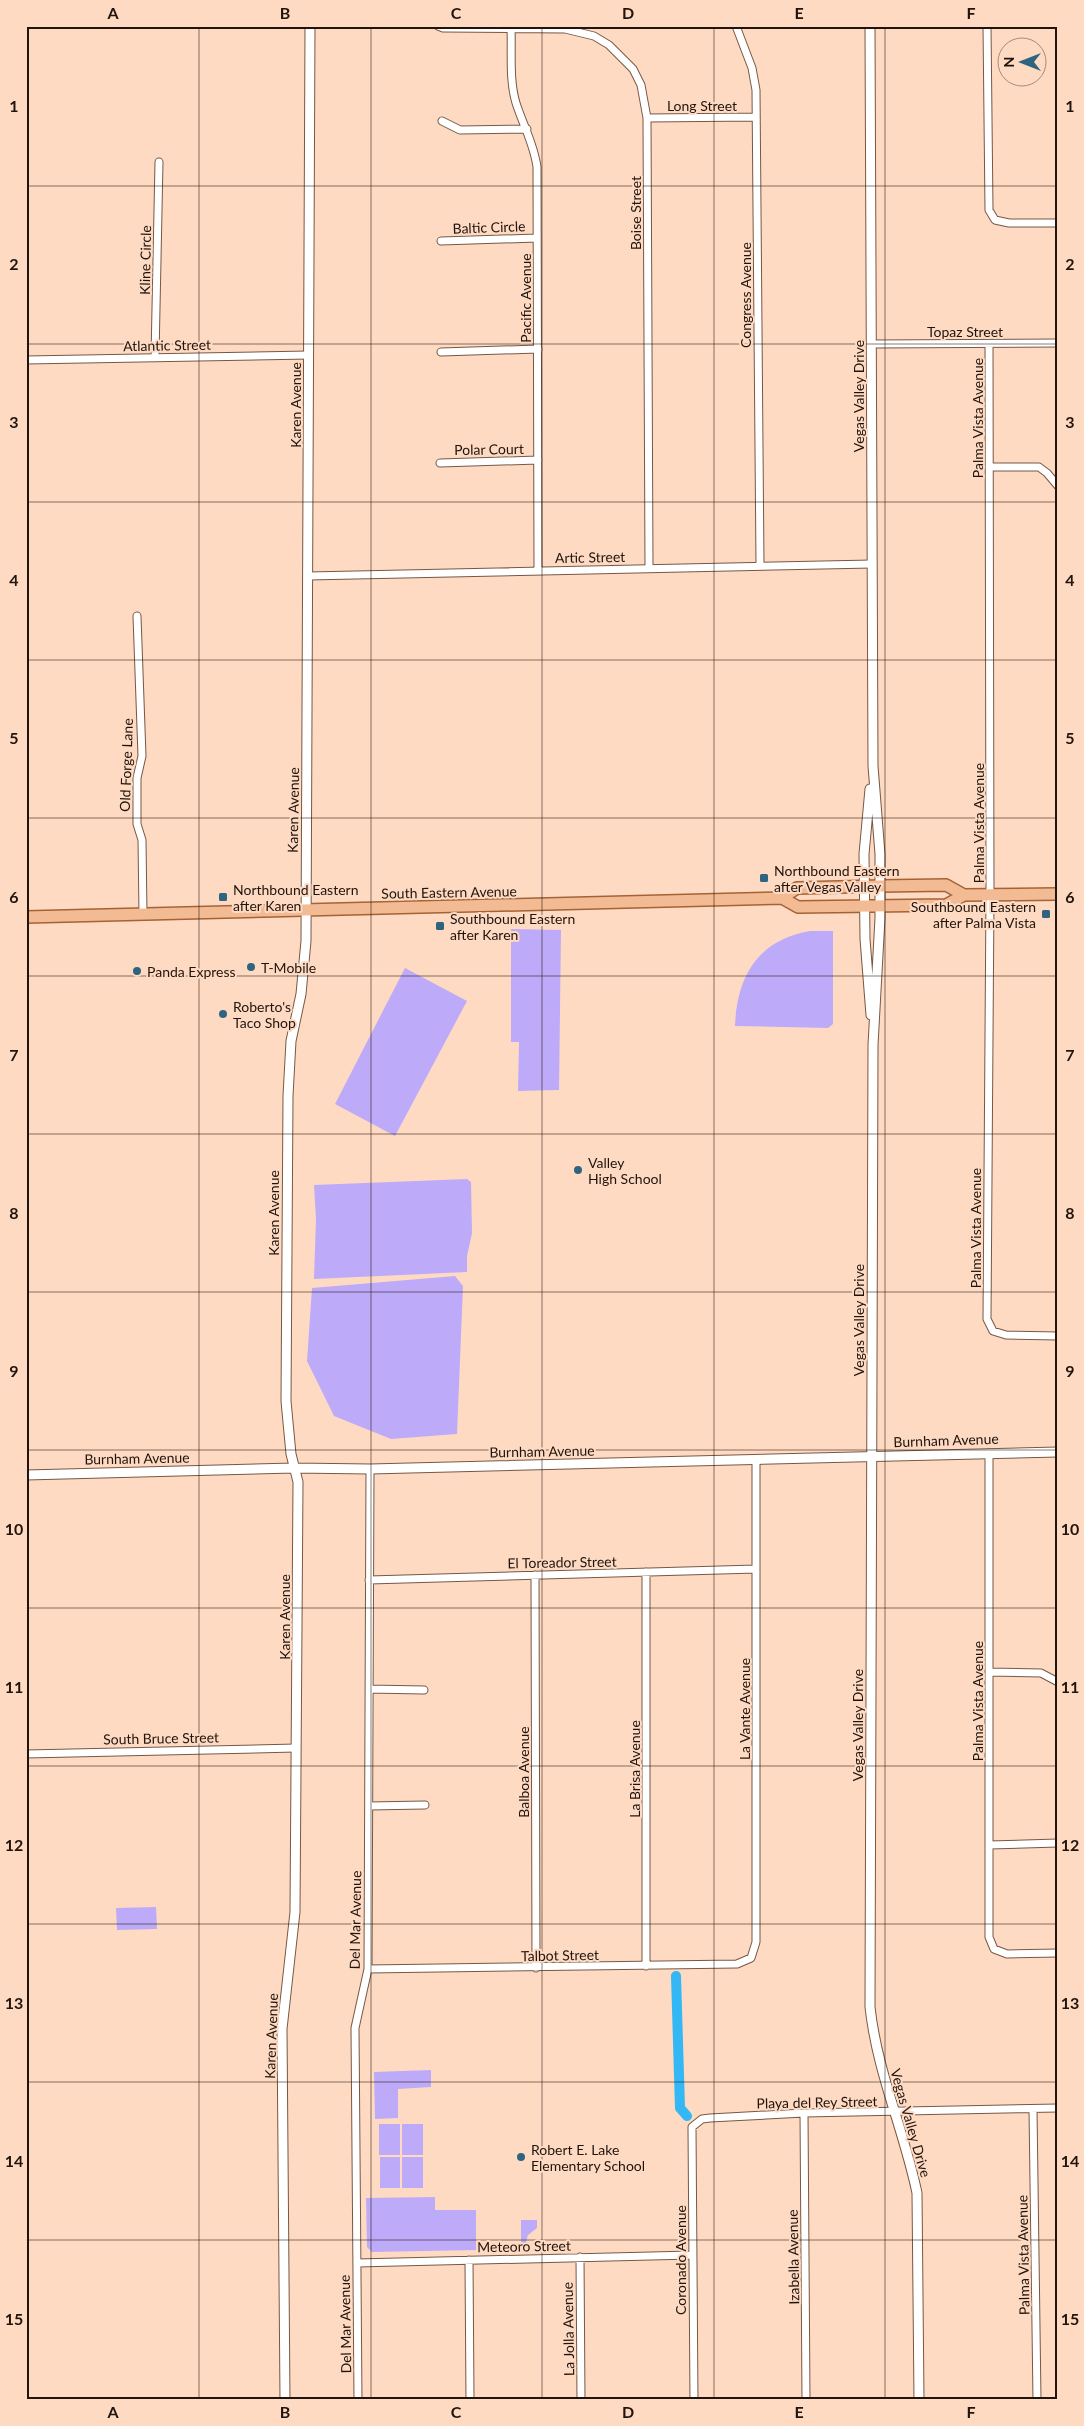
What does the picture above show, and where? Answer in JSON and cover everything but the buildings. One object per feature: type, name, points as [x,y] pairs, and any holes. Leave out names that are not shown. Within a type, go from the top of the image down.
[{"type":"main road","name":"South Eastern Avenue","points":[[782,898],[797,888],[864,886],[946,885],[964,895],[1058,894]]},
{"type":"main road","name":"South Eastern Avenue","points":[[26,917],[782,898],[798,907],[946,905],[964,895]]},
{"type":"street","name":"Karen Avenue","points":[[285,2400],[282,2028],[295,1912],[298,1482],[291,1454],[286,1401],[288,1096],[291,1041],[301,994],[306,910],[310,26]]},
{"type":"street","name":"Boise Street","points":[[438,26],[565,29],[594,36],[609,45],[623,58],[641,84],[647,118],[649,568]]},
{"type":"street","name":"Congress Avenue","points":[[736,26],[752,68],[756,90],[760,566]]},
{"type":"street","name":"Vegas Valley Drive","points":[[870,26],[873,766],[880,854],[880,939],[873,1045],[870,2007],[879,2060],[912,2170],[917,2194],[919,2400]]},
{"type":"street","points":[[987,26],[989,210],[995,220],[1008,224],[1058,223]]},
{"type":"street","name":"Pacific Avenue","points":[[511,29],[512,86],[516,103],[534,148],[537,167],[538,571]]},
{"type":"street","name":"Long Street","points":[[647,118],[756,117]]},
{"type":"street","points":[[442,121],[460,130],[527,129]]},
{"type":"street","name":"Kline Circle","points":[[156,358],[159,162]]},
{"type":"street","name":"Baltic Circle","points":[[441,241],[537,238]]},
{"type":"street","name":"Topaz Street","points":[[871,344],[1058,343]]},
{"type":"street","name":"Palma Vista Avenue","points":[[989,344],[990,895],[987,1319],[993,1331],[1006,1335],[1058,1336]]},
{"type":"street","points":[[441,352],[538,349]]},
{"type":"street","name":"Atlantic Street","points":[[26,360],[309,355]]},
{"type":"street","name":"Polar Court","points":[[440,462],[538,460]]},
{"type":"street","points":[[989,467],[1039,467],[1058,486]]},
{"type":"street","name":"Artic Street","points":[[308,576],[872,564]]},
{"type":"street","name":"Old Forge Lane","points":[[137,616],[142,756],[137,778],[137,824],[142,840],[143,914]]},
{"type":"street","name":"Vegas Valley Drive","points":[[873,766],[864,854],[864,906],[873,1045]]},
{"type":"street","name":"Burnham Avenue","points":[[26,1475],[294,1468],[370,1469],[1058,1452]]},
{"type":"street","name":"Palma Vista Avenue","points":[[989,1453],[989,1936],[994,1949],[1007,1954],[1058,1953]]},
{"type":"street","name":"La Vante Avenue","points":[[751,1958],[756,1942],[756,1459]]},
{"type":"street","name":"Del Mar Avenue","points":[[358,2400],[355,2028],[368,1969],[370,1469]]},
{"type":"street","name":"El Toreador Street","points":[[369,1580],[756,1569]]},
{"type":"street","name":"La Brisa Avenue","points":[[646,1572],[646,1966]]},
{"type":"street","name":"Balboa Avenue","points":[[535,1575],[536,1968]]},
{"type":"street","points":[[989,1672],[1041,1673],[1058,1682]]},
{"type":"street","points":[[369,1689],[424,1690]]},
{"type":"street","name":"South Bruce Street","points":[[26,1754],[296,1748]]},
{"type":"street","points":[[369,1806],[425,1805]]},
{"type":"street","points":[[989,1845],[1058,1843]]},
{"type":"street","name":"Talbot Street","points":[[368,1969],[737,1964],[751,1958]]},
{"type":"street","name":"Playa del Rey Street","points":[[697,2121],[710,2118],[804,2113],[895,2113],[1058,2108]]},
{"type":"street","name":"Palma Vista Avenue","points":[[1033,2109],[1037,2400]]},
{"type":"street","name":"Izabella Avenue","points":[[804,2113],[806,2400]]},
{"type":"street","name":"Coronado Avenue","points":[[694,2400],[692,2127],[697,2121]]},
{"type":"street","name":"Meteoro Street","points":[[357,2263],[692,2255]]},
{"type":"street","name":"La Jolla Avenue","points":[[580,2258],[581,2400]]},
{"type":"street","points":[[468,2260],[470,2400]]},
{"type":"shaded area","points":[[511,929],[561,930],[559,1090],[518,1091],[519,1042],[511,1042]]},
{"type":"shaded area","points":[[810,931],[833,931],[833,1024],[828,1028],[735,1026],[740,991],[754,963],[764,952],[777,943]]},
{"type":"shaded area","points":[[405,968],[467,1001],[395,1136],[335,1104]]},
{"type":"shaded area","points":[[467,1179],[471,1182],[472,1233],[467,1256],[467,1272],[314,1279],[316,1219],[314,1185]]},
{"type":"shaded area","points":[[455,1276],[463,1286],[457,1434],[391,1439],[334,1416],[307,1361],[312,1288]]},
{"type":"shaded area","points":[[156,1907],[157,1929],[117,1930],[116,1908]]},
{"type":"shaded area","points":[[431,2070],[431,2087],[398,2089],[398,2118],[375,2119],[374,2072]]},
{"type":"shaded area","points":[[379,2124],[400,2124],[400,2155],[379,2155]]},
{"type":"shaded area","points":[[402,2124],[423,2124],[423,2155],[402,2155]]},
{"type":"shaded area","points":[[380,2157],[400,2157],[400,2188],[380,2188]]},
{"type":"shaded area","points":[[402,2157],[423,2157],[423,2188],[402,2188]]},
{"type":"shaded area","points":[[435,2197],[435,2210],[476,2210],[476,2250],[372,2252],[367,2247],[366,2198]]},
{"type":"shaded area","points":[[521,2220],[537,2220],[537,2228],[528,2235],[524,2249],[521,2249]]},
{"type":"waterway","points":[[676,1976],[680,2108],[687,2116]]},
{"type":"place","name":"Northbound Eastern after Vegas Valley","points":[[764,878]]},
{"type":"place","name":"Northbound Eastern after Karen","points":[[223,897]]},
{"type":"place","name":"Southbound Eastern after Palma Vista","points":[[1046,914]]},
{"type":"place","name":"Southbound Eastern after Karen","points":[[440,926]]},
{"type":"place","name":"T-Mobile","points":[[251,967]]},
{"type":"place","name":"Panda Express","points":[[137,971]]},
{"type":"place","name":"Roberto's Taco Shop","points":[[223,1014]]},
{"type":"place","name":"Valley High School","points":[[578,1170]]},
{"type":"place","name":"Robert E. Lake Elementary School","points":[[521,2157]]}]
